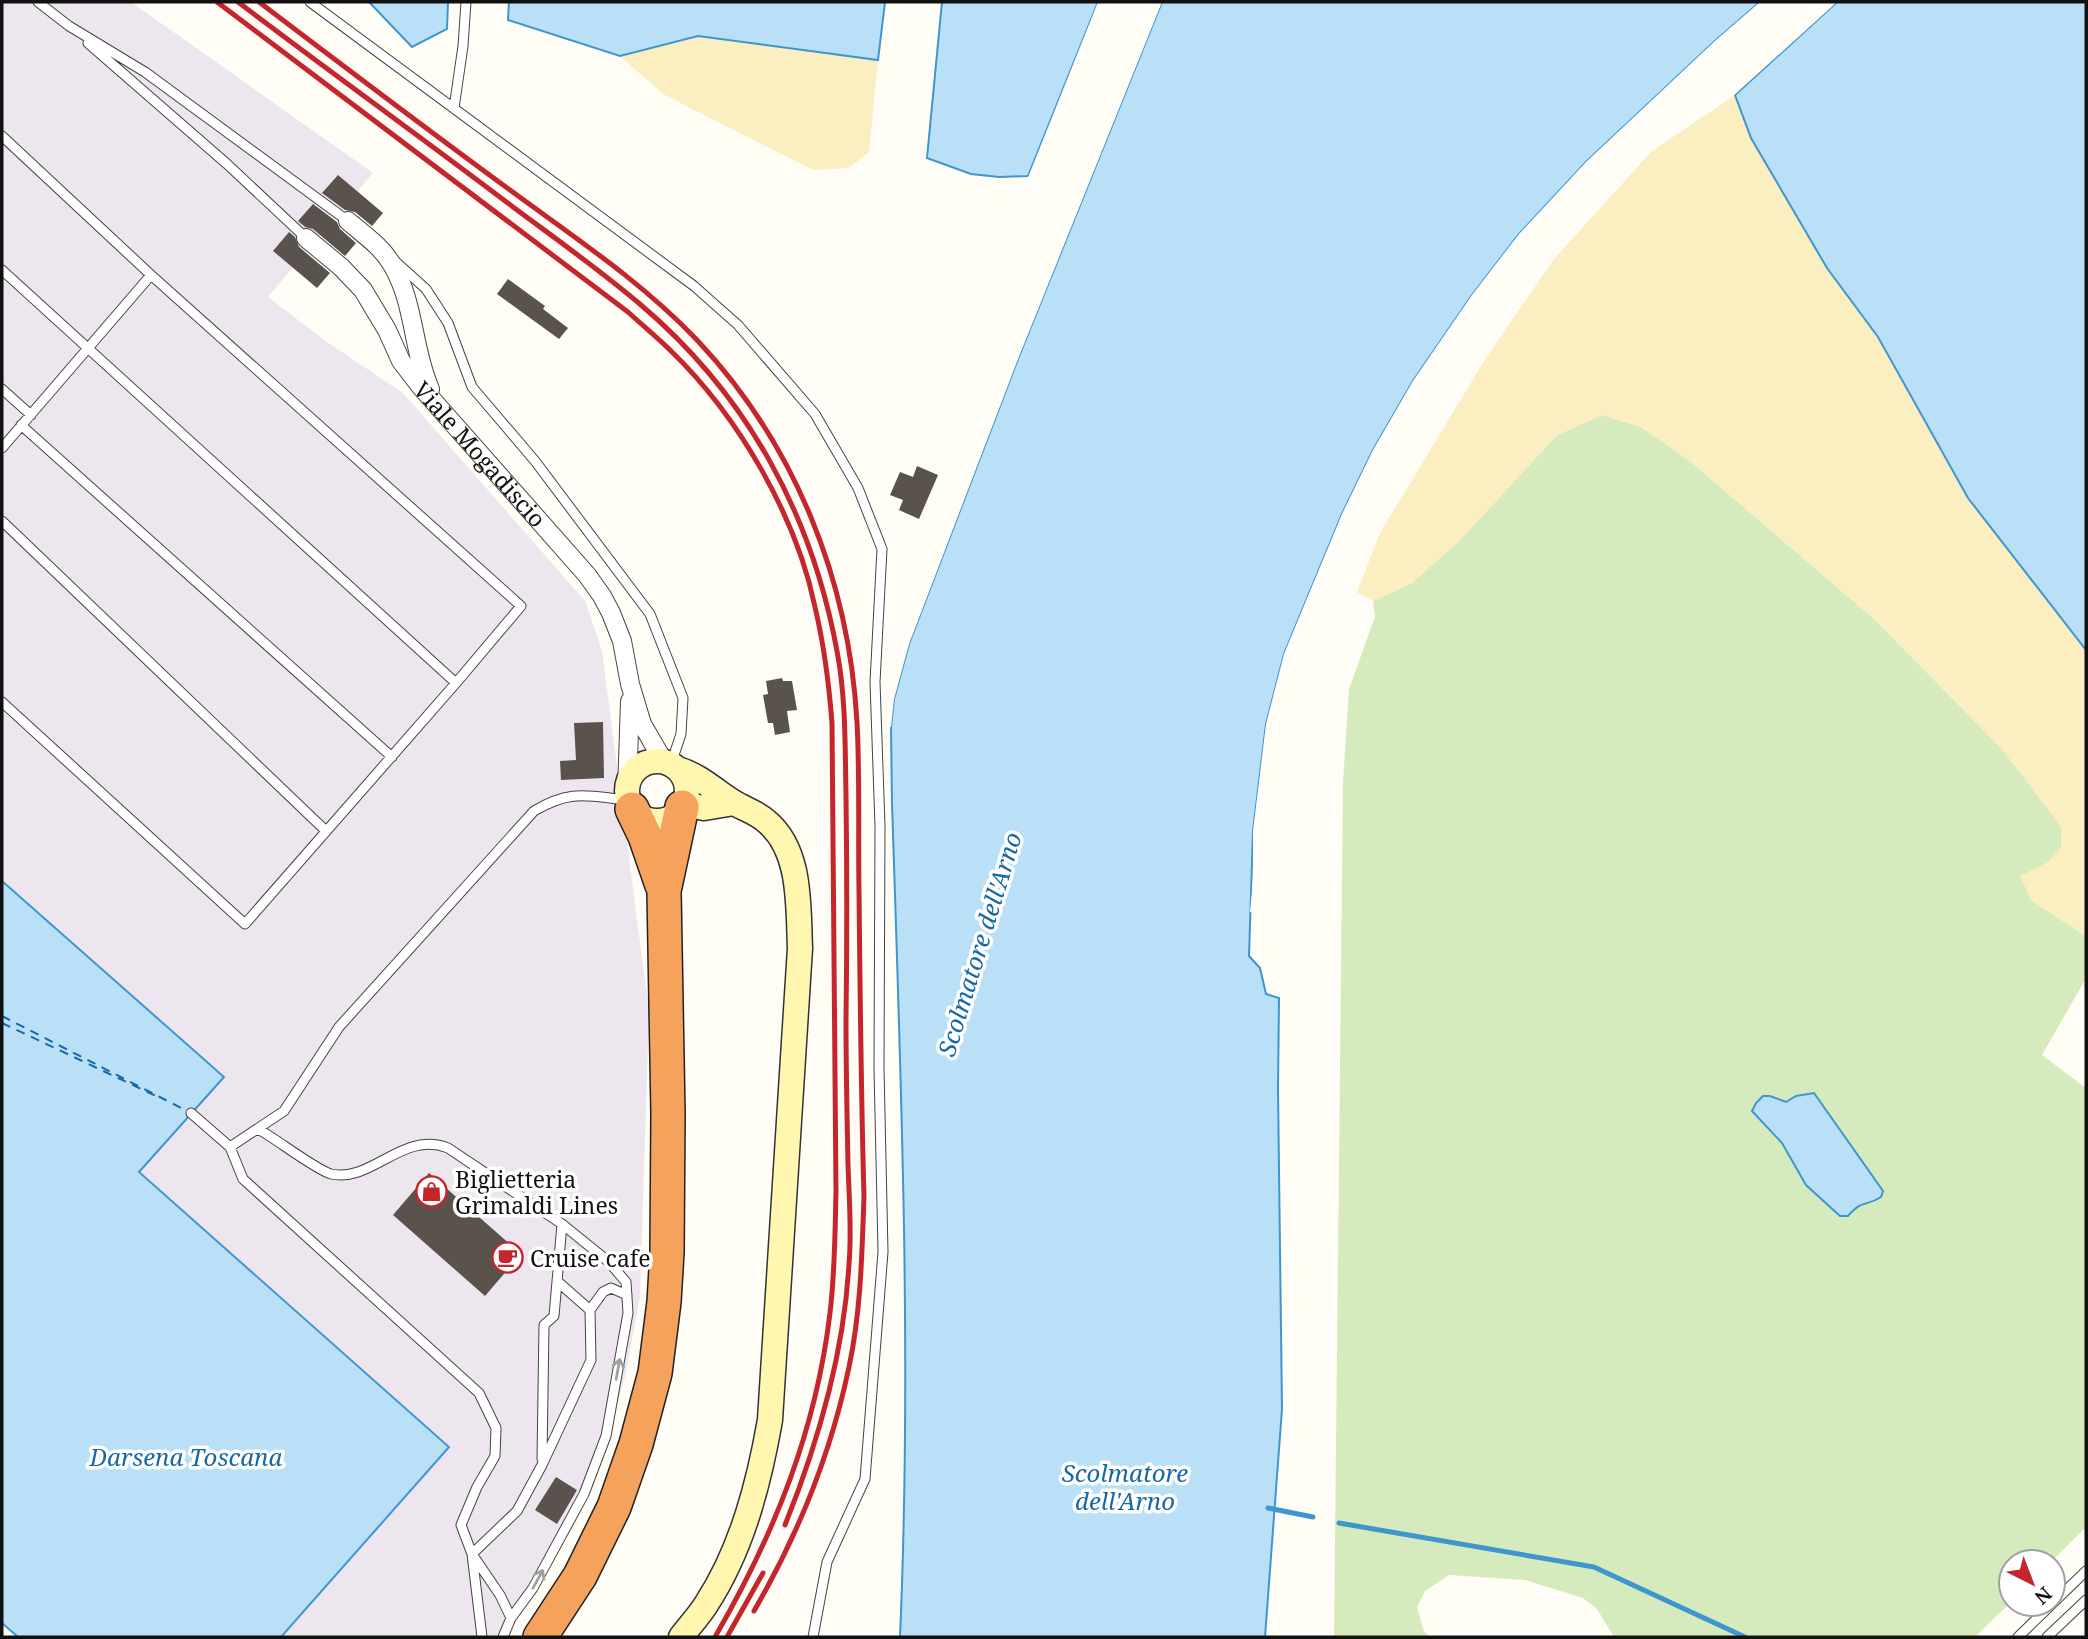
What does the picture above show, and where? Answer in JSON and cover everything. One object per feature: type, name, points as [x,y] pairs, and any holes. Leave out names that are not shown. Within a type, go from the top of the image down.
[{"type":"highway","points":[[629,800],[654,858],[664,891]]},
{"type":"highway","points":[[540,1637],[580,1576],[610,1516],[647,1407],[659,1350],[664,1302],[668,1114],[664,891],[683,806]]},
{"type":"street","points":[[348,221],[391,262],[400,281],[419,358],[436,402]]},
{"type":"street","name":"Viale Mogadiscio","points":[[306,238],[341,267],[363,290],[387,330],[401,361],[421,387],[587,575],[602,596],[622,641],[630,684],[645,733],[687,786],[683,806]]},
{"type":"street","name":"Viale Mogadiscio","points":[[629,800],[630,684]]},
{"type":"street","points":[[681,1637],[707,1603],[736,1546],[761,1471],[770,1420],[800,948],[798,901],[794,875],[783,838],[753,811],[734,803],[695,775],[655,761],[638,767],[628,782],[629,800],[639,816],[658,821],[667,819],[683,806],[704,808],[734,803]]},
{"type":"lane","points":[[38,2],[227,164],[306,238]]},
{"type":"lane","points":[[310,2],[694,286],[738,325],[815,414],[858,488],[882,549],[875,682],[880,826],[879,1068],[883,1252],[865,1479],[827,1562],[813,1637]]},
{"type":"lane","points":[[454,108],[466,2]]},
{"type":"lane","points":[[69,26],[145,72],[348,221]]},
{"type":"lane","points":[[2,136],[151,275],[521,606],[245,924],[2,702]]},
{"type":"lane","points":[[374,243],[426,289],[448,323],[472,387],[535,461],[650,614],[683,698],[681,734],[671,765]]},
{"type":"lane","points":[[2,270],[456,683]]},
{"type":"lane","points":[[2,448],[151,275]]},
{"type":"lane","points":[[2,389],[31,415]]},
{"type":"lane","points":[[22,425],[392,757]]},
{"type":"lane","points":[[2,521],[326,831]]},
{"type":"lane","points":[[230,1147],[284,1111],[339,1027],[534,811],[556,799],[581,795],[629,800]]},
{"type":"lane","points":[[191,1114],[230,1147],[243,1179],[479,1393],[496,1427],[495,1456],[477,1487],[461,1525],[472,1554],[500,1595],[511,1618]]},
{"type":"lane","points":[[258,1129],[331,1174],[348,1174],[363,1169],[417,1144],[435,1143],[448,1148],[562,1224],[609,1262],[626,1282],[628,1313],[606,1436],[584,1494],[533,1588],[511,1618],[503,1637]]},
{"type":"lane","points":[[542,1465],[544,1325],[554,1316],[562,1224]]},
{"type":"lane","points":[[557,1281],[590,1310]]},
{"type":"lane","points":[[472,1554],[517,1511],[542,1465],[591,1360],[590,1310],[603,1292],[611,1288],[627,1294]]},
{"type":"lane","points":[[472,1554],[482,1637]]},
{"type":"lane","points":[[2067,1590],[2086,1571]]},
{"type":"lane","points":[[2047,1637],[2086,1600]]},
{"type":"lane","points":[[2018,1637],[2038,1618]]},
{"type":"shaded area","points":[[2,2],[131,2],[373,173],[268,297],[327,342],[403,393],[585,601],[602,651],[649,1011],[640,1297],[625,1377],[594,1484],[536,1594],[501,1637],[281,1637],[449,1447],[139,1172],[223,1077],[2,881]]},
{"type":"green space","points":[[1602,415],[1641,427],[1690,461],[1874,619],[2002,749],[2061,826],[2061,848],[2049,862],[2031,900],[2086,936],[2086,978],[2042,1055],[2086,1088],[2086,1527],[2065,1548],[1997,1548],[1997,1616],[1975,1637],[1614,1637],[1597,1609],[1583,1598],[1525,1580],[1449,1575],[1425,1591],[1417,1607],[1424,1631],[1430,1637],[1334,1637],[1343,783],[1349,689],[1375,617],[1373,601],[1412,583],[1460,540],[1557,435]]},
{"type":"sand","points":[[698,36],[878,60],[869,152],[849,168],[813,170],[663,94],[620,56]]},
{"type":"sand","points":[[1735,95],[1751,138],[1827,268],[1878,337],[1968,498],[2086,650],[2086,936],[2031,900],[2020,876],[2048,862],[2061,848],[2061,827],[2002,749],[1874,619],[1690,461],[1641,427],[1602,415],[1557,435],[1460,540],[1412,583],[1373,601],[1357,592],[1380,533],[1486,358],[1554,259],[1651,152]]},
{"type":"water","points":[[369,2],[448,2],[447,29],[412,47]]},
{"type":"water","points":[[509,2],[885,2],[878,60],[698,36],[620,56],[508,20]]},
{"type":"water","points":[[942,2],[1098,2],[1028,176],[971,174],[927,158]]},
{"type":"water","name":"Scolmatore dell'Arno","points":[[1162,2],[1760,2],[1586,162],[1519,234],[1472,295],[1413,381],[1373,450],[1342,514],[1284,654],[1266,724],[1253,831],[1249,956],[1260,968],[1266,994],[1279,998],[1282,1409],[1265,1637],[900,1637],[905,1325],[902,1116],[892,803],[891,727],[894,699],[909,644],[1018,359]]},
{"type":"water","points":[[1837,2],[2086,2],[2086,650],[1968,498],[1878,337],[1827,268],[1751,138],[1735,95]]},
{"type":"water","name":"Darsena Toscana","points":[[2,881],[224,1077],[139,1172],[449,1447],[281,1637],[18,1637],[2,1623]]},
{"type":"water","points":[[1814,1093],[1883,1191],[1881,1197],[1857,1207],[1848,1216],[1840,1216],[1806,1185],[1782,1143],[1752,1111],[1763,1096],[1786,1102],[1796,1096]]},
{"type":"pier","points":[[1098,2],[1101,2],[1047,141],[1031,178],[1027,180]]},
{"type":"pier","points":[[1158,2],[1162,2],[1018,359],[909,644],[894,699],[891,727],[887,726],[890,699],[906,643],[1015,357]]},
{"type":"pier","points":[[1763,2],[1589,164],[1522,236],[1475,297],[1416,383],[1376,452],[1345,516],[1288,655],[1269,725],[1256,831],[1253,912],[1250,912],[1253,831],[1266,724],[1284,654],[1342,514],[1373,450],[1413,381],[1472,295],[1519,234],[1586,162]]},
{"type":"pier","points":[[1832,2],[1837,2],[1732,97],[1733,92]]},
{"type":"building","points":[[338,175],[383,213],[372,226],[355,212],[345,210],[322,193]]},
{"type":"building","points":[[313,204],[337,222],[340,229],[356,243],[345,256],[313,229],[298,221]]},
{"type":"building","points":[[289,232],[295,237],[299,247],[330,273],[317,288],[273,251]]},
{"type":"building","points":[[508,279],[545,306],[543,309],[568,328],[559,339],[497,294]]},
{"type":"building","points":[[917,466],[938,475],[919,519],[899,510],[903,500],[890,495],[900,472],[913,477]]},
{"type":"building","points":[[782,678],[783,681],[792,681],[797,710],[787,711],[790,732],[775,735],[773,723],[768,723],[763,695],[768,694],[766,681]]},
{"type":"building","points":[[603,722],[604,778],[561,780],[560,761],[576,760],[574,723]]},
{"type":"building","points":[[429,1173],[521,1254],[485,1296],[393,1215]]},
{"type":"building","points":[[556,1477],[577,1490],[557,1524],[535,1510]]},
{"type":"waterway","points":[[1268,1508],[1313,1517]]},
{"type":"waterway","points":[[1339,1523],[1594,1567],[1745,1637]]},
{"type":"ferry route","points":[[2,1016],[187,1111]]},
{"type":"ferry route","points":[[2,1023],[156,1096]]},
{"type":"railway","points":[[217,2],[628,312],[666,346],[696,377],[741,436],[779,503],[806,572],[824,650],[832,723],[836,1191],[832,1298],[814,1399],[789,1481],[756,1560],[715,1637]]},
{"type":"railway","points":[[238,2],[594,267],[679,340],[713,378],[770,461],[811,552],[837,651],[844,705],[847,851],[846,1074],[850,1239],[842,1331],[828,1397],[785,1525]]},
{"type":"railway","points":[[259,2],[607,261],[676,319],[732,380],[762,424],[789,469],[829,566],[852,669],[857,722],[864,1196],[860,1282],[853,1346],[833,1431],[799,1523],[754,1611]]},
{"type":"railway","points":[[727,1637],[763,1573]]},
{"type":"place","name":"Biglietteria Grimaldi Lines","points":[[432,1192]]},
{"type":"place","name":"Cruise cafe","points":[[507,1258]]}]
